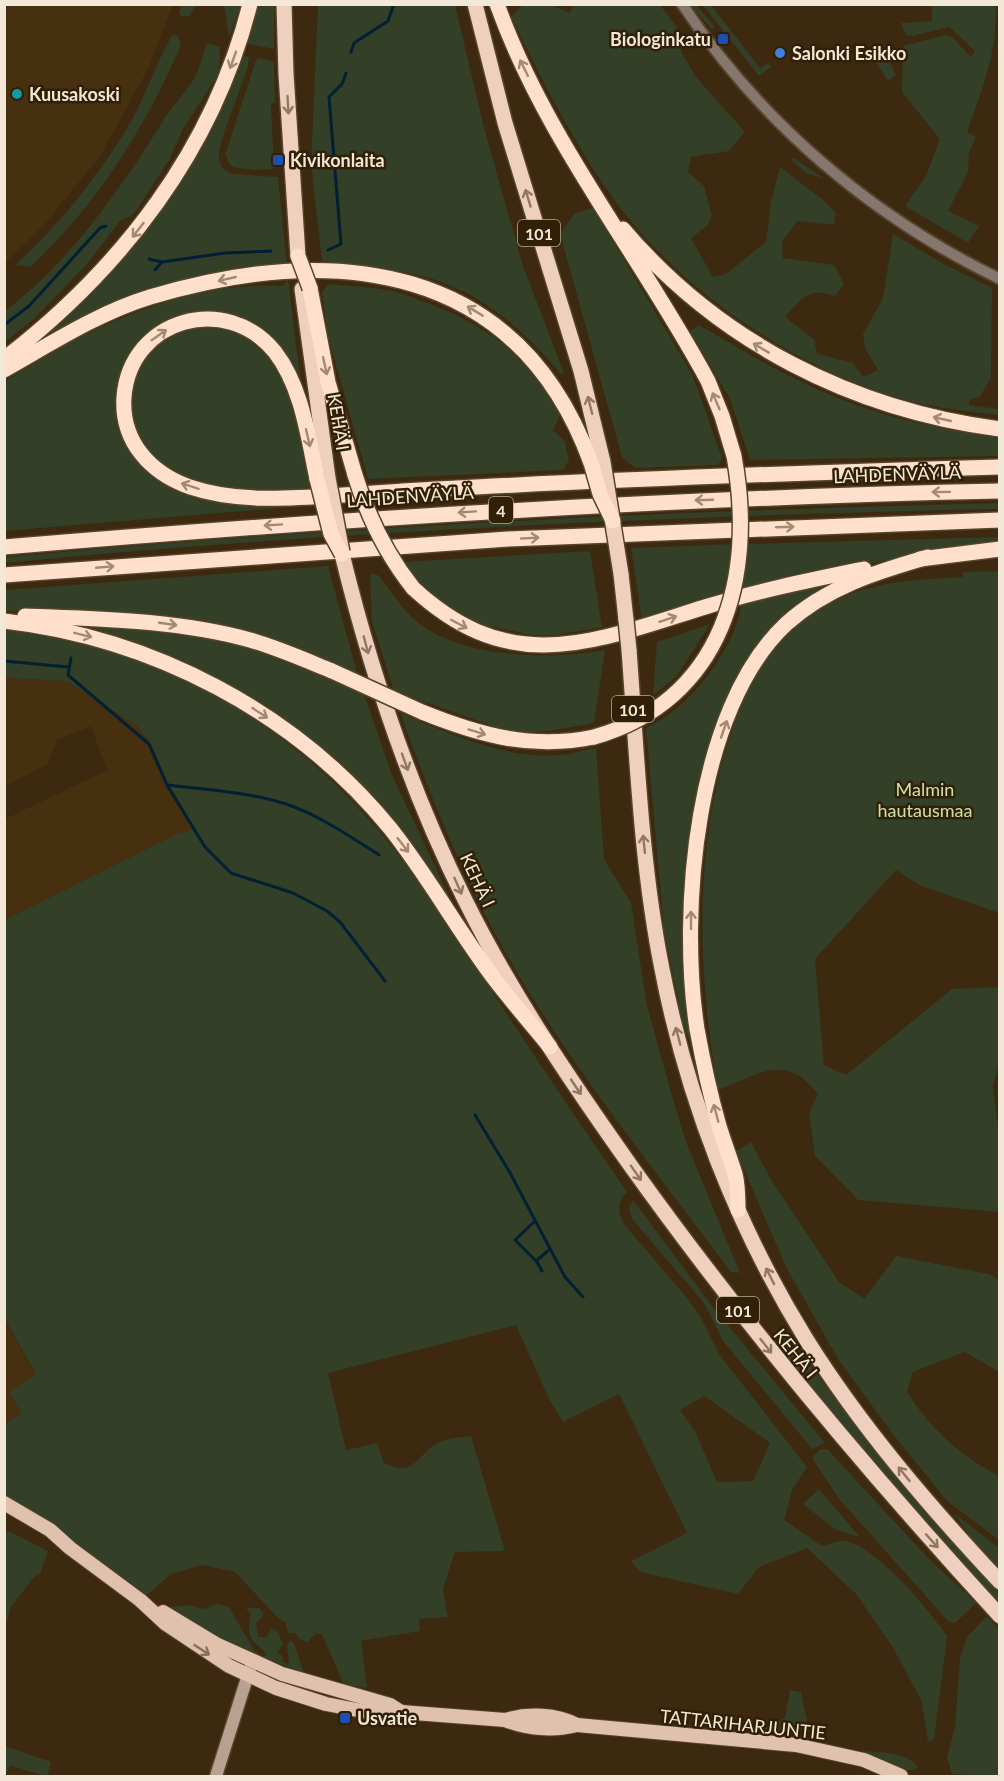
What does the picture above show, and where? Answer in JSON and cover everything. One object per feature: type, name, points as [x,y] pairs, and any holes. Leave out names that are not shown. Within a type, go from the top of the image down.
[{"type":"highway","points":[[4,359],[71,304],[102,273],[154,210],[186,159],[213,108],[228,73],[250,4]]},
{"type":"highway","points":[[284,4],[286,74],[298,256],[328,382],[355,475],[375,528],[399,570],[413,588],[444,615],[477,632],[517,644],[557,644],[612,636],[727,601],[815,579],[928,557],[999,549]]},
{"type":"highway","name":"101","points":[[475,4],[505,123],[581,371],[597,463]]},
{"type":"highway","points":[[4,616],[148,622],[206,630],[268,646],[332,671],[422,712],[475,732],[511,741],[552,743],[594,736],[629,724],[668,698],[700,665],[718,636],[731,604],[741,546],[740,487],[734,456],[722,416],[694,356],[586,182],[541,103],[497,4]]},
{"type":"highway","points":[[586,182],[630,237],[674,282],[701,306],[759,347],[824,382],[857,395],[919,414],[999,429]]},
{"type":"highway","points":[[4,370],[109,312],[149,297],[185,288],[236,276],[285,271],[348,272],[381,276],[419,286],[457,300],[506,333],[536,362],[561,395],[597,463]]},
{"type":"highway","name":"KEHÄ I","points":[[306,288],[322,478],[331,534],[342,554],[392,726],[426,814],[482,934],[550,1047],[653,1197],[795,1383],[868,1470],[999,1616]]},
{"type":"highway","points":[[322,478],[292,383],[275,352],[254,332],[226,320],[207,317],[195,319],[161,333],[151,341],[136,360],[124,395],[125,421],[134,444],[152,466],[174,481],[226,495],[310,497],[621,480],[999,467]]},
{"type":"highway","name":"KEHÄ I","points":[[597,463],[600,494],[613,520],[621,574],[642,828],[662,971],[693,1087],[738,1210],[789,1310],[845,1397],[916,1489],[999,1582]]},
{"type":"highway","name":"LAHDENVÄYLÄ","points":[[4,547],[505,509],[652,501],[999,491]]},
{"type":"highway","name":"4","points":[[4,575],[508,539],[999,520]]},
{"type":"highway","points":[[738,1210],[736,1176],[705,1074],[697,1025],[691,955],[691,904],[696,851],[711,771],[741,687],[766,647],[787,624],[826,594],[851,582],[928,557]]},
{"type":"highway","points":[[4,621],[60,630],[109,642],[164,662],[232,695],[300,741],[341,776],[388,826],[432,885],[495,980],[550,1047]]},
{"type":"main road","name":"TATTARIHARJUNTIE","points":[[4,1503],[50,1530],[197,1647],[247,1675],[294,1695],[326,1704],[388,1716],[400,1712],[505,1720],[520,1715],[552,1717],[565,1719],[577,1725],[796,1745],[864,1760],[902,1776]]},
{"type":"main road","name":"TATTARIHARJUNTIE","points":[[4,1514],[70,1548]]},
{"type":"main road","name":"TATTARIHARJUNTIE","points":[[140,1600],[252,1662],[303,1682],[390,1704],[400,1712]]},
{"type":"main road","points":[[216,1776],[252,1662]]},
{"type":"street","points":[[682,4],[785,131],[857,191],[894,218],[950,253],[999,279]]},
{"type":"shaded area","points":[[5,4],[173,5],[148,69],[100,156],[44,225],[5,263]]},
{"type":"shaded area","points":[[5,678],[67,681],[137,726],[151,743],[168,783],[195,830],[177,834],[5,920],[5,819],[107,770],[91,726],[57,740],[48,764],[5,786]]},
{"type":"shaded area","points":[[4,1320],[36,1375],[22,1414],[5,1424]]},
{"type":"green space","points":[[181,5],[196,5],[190,16],[181,16],[179,13]]},
{"type":"green space","points":[[224,5],[241,5],[229,37]]},
{"type":"green space","points":[[256,5],[274,5],[274,49],[244,43]]},
{"type":"green space","points":[[318,5],[455,5],[484,128],[523,266],[564,373],[560,373],[509,322],[465,292],[420,275],[370,266],[322,261],[311,164]]},
{"type":"green space","points":[[523,5],[551,5],[570,13],[574,5],[660,5],[676,26],[682,53],[696,77],[745,132],[729,151],[691,157],[688,172],[704,186],[712,215],[707,226],[691,238],[713,277],[726,274],[766,242],[771,203],[780,167],[822,199],[836,213],[834,225],[797,221],[782,242],[783,258],[834,265],[844,284],[835,296],[818,293],[806,296],[785,317],[814,339],[817,354],[853,363],[863,377],[878,370],[865,348],[863,334],[883,298],[893,234],[944,264],[992,288],[991,378],[980,396],[969,400],[969,405],[999,409],[999,415],[927,405],[881,392],[834,374],[789,351],[745,324],[704,293],[666,259],[632,223],[577,144],[511,17]]},
{"type":"green space","points":[[690,5],[696,5],[715,27],[712,29]]},
{"type":"green space","points":[[703,5],[711,5],[760,68],[768,63],[771,67],[759,76]]},
{"type":"green space","points":[[932,5],[996,5],[991,55],[984,84],[967,132],[976,137],[969,153],[968,172],[948,211],[979,226],[968,243],[905,206],[926,176],[940,139],[902,92],[903,46],[946,35],[952,37],[971,57],[975,51],[949,27],[912,36],[906,35],[901,23],[932,21]]},
{"type":"green space","points":[[173,35],[178,36],[181,45],[152,106],[117,164],[77,218],[30,267],[15,265],[65,214],[108,158],[133,118]]},
{"type":"green space","points":[[207,43],[220,47],[219,73],[183,129],[169,160],[134,214],[120,221],[87,264],[34,319],[5,342],[5,311],[52,269],[94,222],[131,171],[168,113],[192,82]]},
{"type":"green space","points":[[884,49],[896,75],[888,81],[875,61],[877,54]]},
{"type":"green space","points":[[241,54],[249,57],[248,66],[222,140],[219,160],[223,168],[233,174],[278,177],[287,265],[259,266],[175,282],[131,296],[45,336],[111,271],[159,211]]},
{"type":"green space","points":[[260,58],[274,62],[275,103],[271,103],[274,169],[253,170],[232,167],[225,155],[256,60]]},
{"type":"green space","points":[[794,158],[825,179],[806,173],[790,159]]},
{"type":"green space","points":[[593,208],[692,374],[722,458],[718,465],[635,468],[622,457],[560,234],[575,213]]},
{"type":"green space","points":[[288,280],[303,399],[281,350],[193,315],[120,377],[117,398],[128,445],[208,498],[886,473],[927,478],[625,488],[292,507],[5,531],[5,381],[68,344],[136,312],[208,291],[245,286],[282,286]]},
{"type":"green space","points":[[328,284],[376,288],[405,295],[469,322],[505,346],[534,376],[561,414],[553,430],[564,440],[569,460],[563,470],[368,479],[328,336],[322,293]]},
{"type":"green space","points":[[699,325],[792,377],[851,403],[906,420],[999,438],[999,456],[750,460],[730,399],[690,331]]},
{"type":"green space","points":[[195,326],[223,327],[246,336],[264,350],[279,370],[298,417],[314,489],[261,492],[208,485],[175,473],[159,463],[147,449],[132,417],[131,400],[134,382],[141,365],[157,345],[172,335]]},
{"type":"green space","points":[[999,503],[999,509],[750,516],[377,534],[5,563],[5,557],[377,529],[626,516]]},
{"type":"green space","points":[[999,537],[999,543],[909,555],[740,592],[747,544]]},
{"type":"green space","points":[[734,544],[726,597],[642,622],[631,548]]},
{"type":"green space","points":[[590,551],[602,627],[557,635],[531,635],[471,622],[419,587],[401,562]]},
{"type":"green space","points":[[328,566],[358,677],[280,644],[82,613],[5,611],[5,590]]},
{"type":"green space","name":"Malmin hautausmaa","points":[[999,571],[999,913],[919,885],[896,870],[815,959],[824,1065],[846,1075],[952,989],[999,987],[999,1063],[993,1086],[1000,1143],[999,1212],[858,1200],[815,1156],[809,1113],[818,1094],[802,1078],[786,1071],[766,1071],[718,1090],[705,991],[703,940],[703,889],[707,839],[716,789],[728,741],[758,670],[767,654],[779,640],[807,617],[848,595],[869,588],[912,581],[963,577],[963,572]]},
{"type":"green space","points":[[370,574],[378,575],[416,621],[435,634],[457,643],[507,654],[559,655],[605,650],[594,723],[549,731],[512,733],[394,691],[372,622]]},
{"type":"green space","points":[[832,581],[805,600],[775,626],[754,653],[690,846],[683,919],[690,1043],[682,1019],[664,930],[646,728],[678,708],[707,676],[730,640],[741,604]]},
{"type":"green space","points":[[710,624],[676,677],[653,695],[657,642]]},
{"type":"green space","points":[[81,625],[167,632],[219,640],[274,656],[363,691],[392,775],[454,907],[432,879],[291,729],[72,627]]},
{"type":"green space","points":[[5,629],[63,639],[139,659],[191,682],[271,731],[314,764],[351,800],[417,880],[627,1192],[619,1208],[625,1225],[687,1298],[700,1316],[719,1354],[807,1467],[792,1490],[784,1520],[822,1546],[845,1541],[872,1555],[915,1596],[947,1636],[934,1739],[928,1742],[922,1702],[892,1646],[856,1594],[807,1548],[759,1567],[738,1594],[640,1572],[631,1561],[687,1533],[619,1394],[563,1422],[549,1399],[516,1325],[328,1373],[346,1450],[377,1443],[384,1463],[403,1468],[416,1462],[442,1441],[471,1436],[505,1551],[455,1552],[443,1589],[448,1617],[419,1619],[420,1631],[361,1641],[367,1688],[344,1685],[322,1634],[315,1634],[308,1642],[299,1639],[296,1633],[288,1633],[286,1623],[277,1617],[235,1572],[202,1565],[171,1574],[147,1595],[71,1539],[5,1502],[4,1424],[22,1414],[9,1392],[36,1374],[5,1320],[5,920],[177,834],[195,829],[168,783],[151,743],[137,726],[67,681],[5,678]],"holes":[[[704,1396],[770,1443],[753,1481],[717,1482],[695,1431],[680,1410]]]},
{"type":"green space","points":[[400,713],[478,743],[518,753],[560,755],[596,748],[604,859],[631,903],[647,1006],[672,1096],[686,1142],[740,1273],[731,1272],[623,1129],[571,1056],[522,981],[503,949],[454,850]]},
{"type":"green space","points":[[751,1142],[770,1178],[839,1282],[864,1299],[896,1256],[989,1274],[999,1280],[999,1372],[965,1352],[913,1372],[907,1391],[925,1417],[947,1440],[972,1460],[999,1476],[999,1540],[947,1501],[892,1433],[838,1359],[786,1267],[736,1151]]},
{"type":"green space","points":[[633,1200],[712,1306],[825,1443],[812,1449],[723,1341],[704,1303],[632,1219],[629,1208]]},
{"type":"green space","points":[[784,1331],[902,1486],[999,1593],[999,1604],[900,1495],[784,1356],[773,1338]]},
{"type":"green space","points":[[820,1449],[827,1449],[929,1559],[976,1603],[955,1623],[948,1621],[840,1500],[812,1458]]},
{"type":"green space","points":[[819,1489],[859,1537],[836,1530],[803,1504]]},
{"type":"green space","points":[[954,1513],[999,1548],[999,1569],[971,1538]]},
{"type":"green space","points":[[5,1531],[48,1551],[40,1574],[34,1577],[10,1608],[5,1633]]},
{"type":"green space","points":[[217,1604],[229,1607],[255,1652],[264,1656],[266,1653],[250,1636],[251,1614],[246,1608],[259,1608],[263,1616],[256,1623],[258,1637],[267,1637],[271,1628],[278,1631],[283,1645],[277,1652],[282,1655],[283,1662],[289,1664],[287,1646],[290,1640],[294,1643],[304,1673],[273,1661],[255,1659],[166,1608],[188,1605],[205,1609]]},
{"type":"green space","points":[[987,1616],[999,1629],[999,1776],[952,1774],[947,1758],[955,1726],[960,1658],[967,1637]]},
{"type":"green space","points":[[790,1690],[801,1692],[808,1726],[791,1735],[763,1729],[785,1718]]},
{"type":"green space","points":[[5,1746],[51,1762],[47,1776],[10,1766],[5,1776]]},
{"type":"green space","points":[[864,1751],[902,1756],[918,1768],[906,1771]]},
{"type":"waterway","points":[[351,52],[354,43],[388,21],[394,4]]},
{"type":"waterway","points":[[328,250],[341,244],[329,97],[342,84],[346,73]]},
{"type":"waterway","points":[[4,325],[29,306],[100,228],[106,226]]},
{"type":"waterway","points":[[155,270],[162,262],[225,253],[271,251]]},
{"type":"waterway","points":[[149,259],[162,262]]},
{"type":"waterway","points":[[71,658],[68,675],[149,744],[167,785],[205,847],[231,873],[293,893],[327,911],[340,922],[385,981]]},
{"type":"waterway","points":[[4,661],[68,667]]},
{"type":"waterway","points":[[168,785],[243,794],[286,804],[323,820],[379,855]]},
{"type":"waterway","points":[[475,1115],[509,1171],[565,1277],[583,1297]]},
{"type":"waterway","points":[[535,1221],[515,1240],[536,1261],[550,1249]]},
{"type":"waterway","points":[[537,1262],[542,1271]]},
{"type":"place","name":"Biologinkatu","points":[[723,39]]},
{"type":"place","name":"Salonki Esikko","points":[[780,53]]},
{"type":"place","name":"Kuusakoski","points":[[17,94]]},
{"type":"place","name":"Kivikonlaita","points":[[278,160]]},
{"type":"place","name":"Usvatie","points":[[345,1718]]}]
